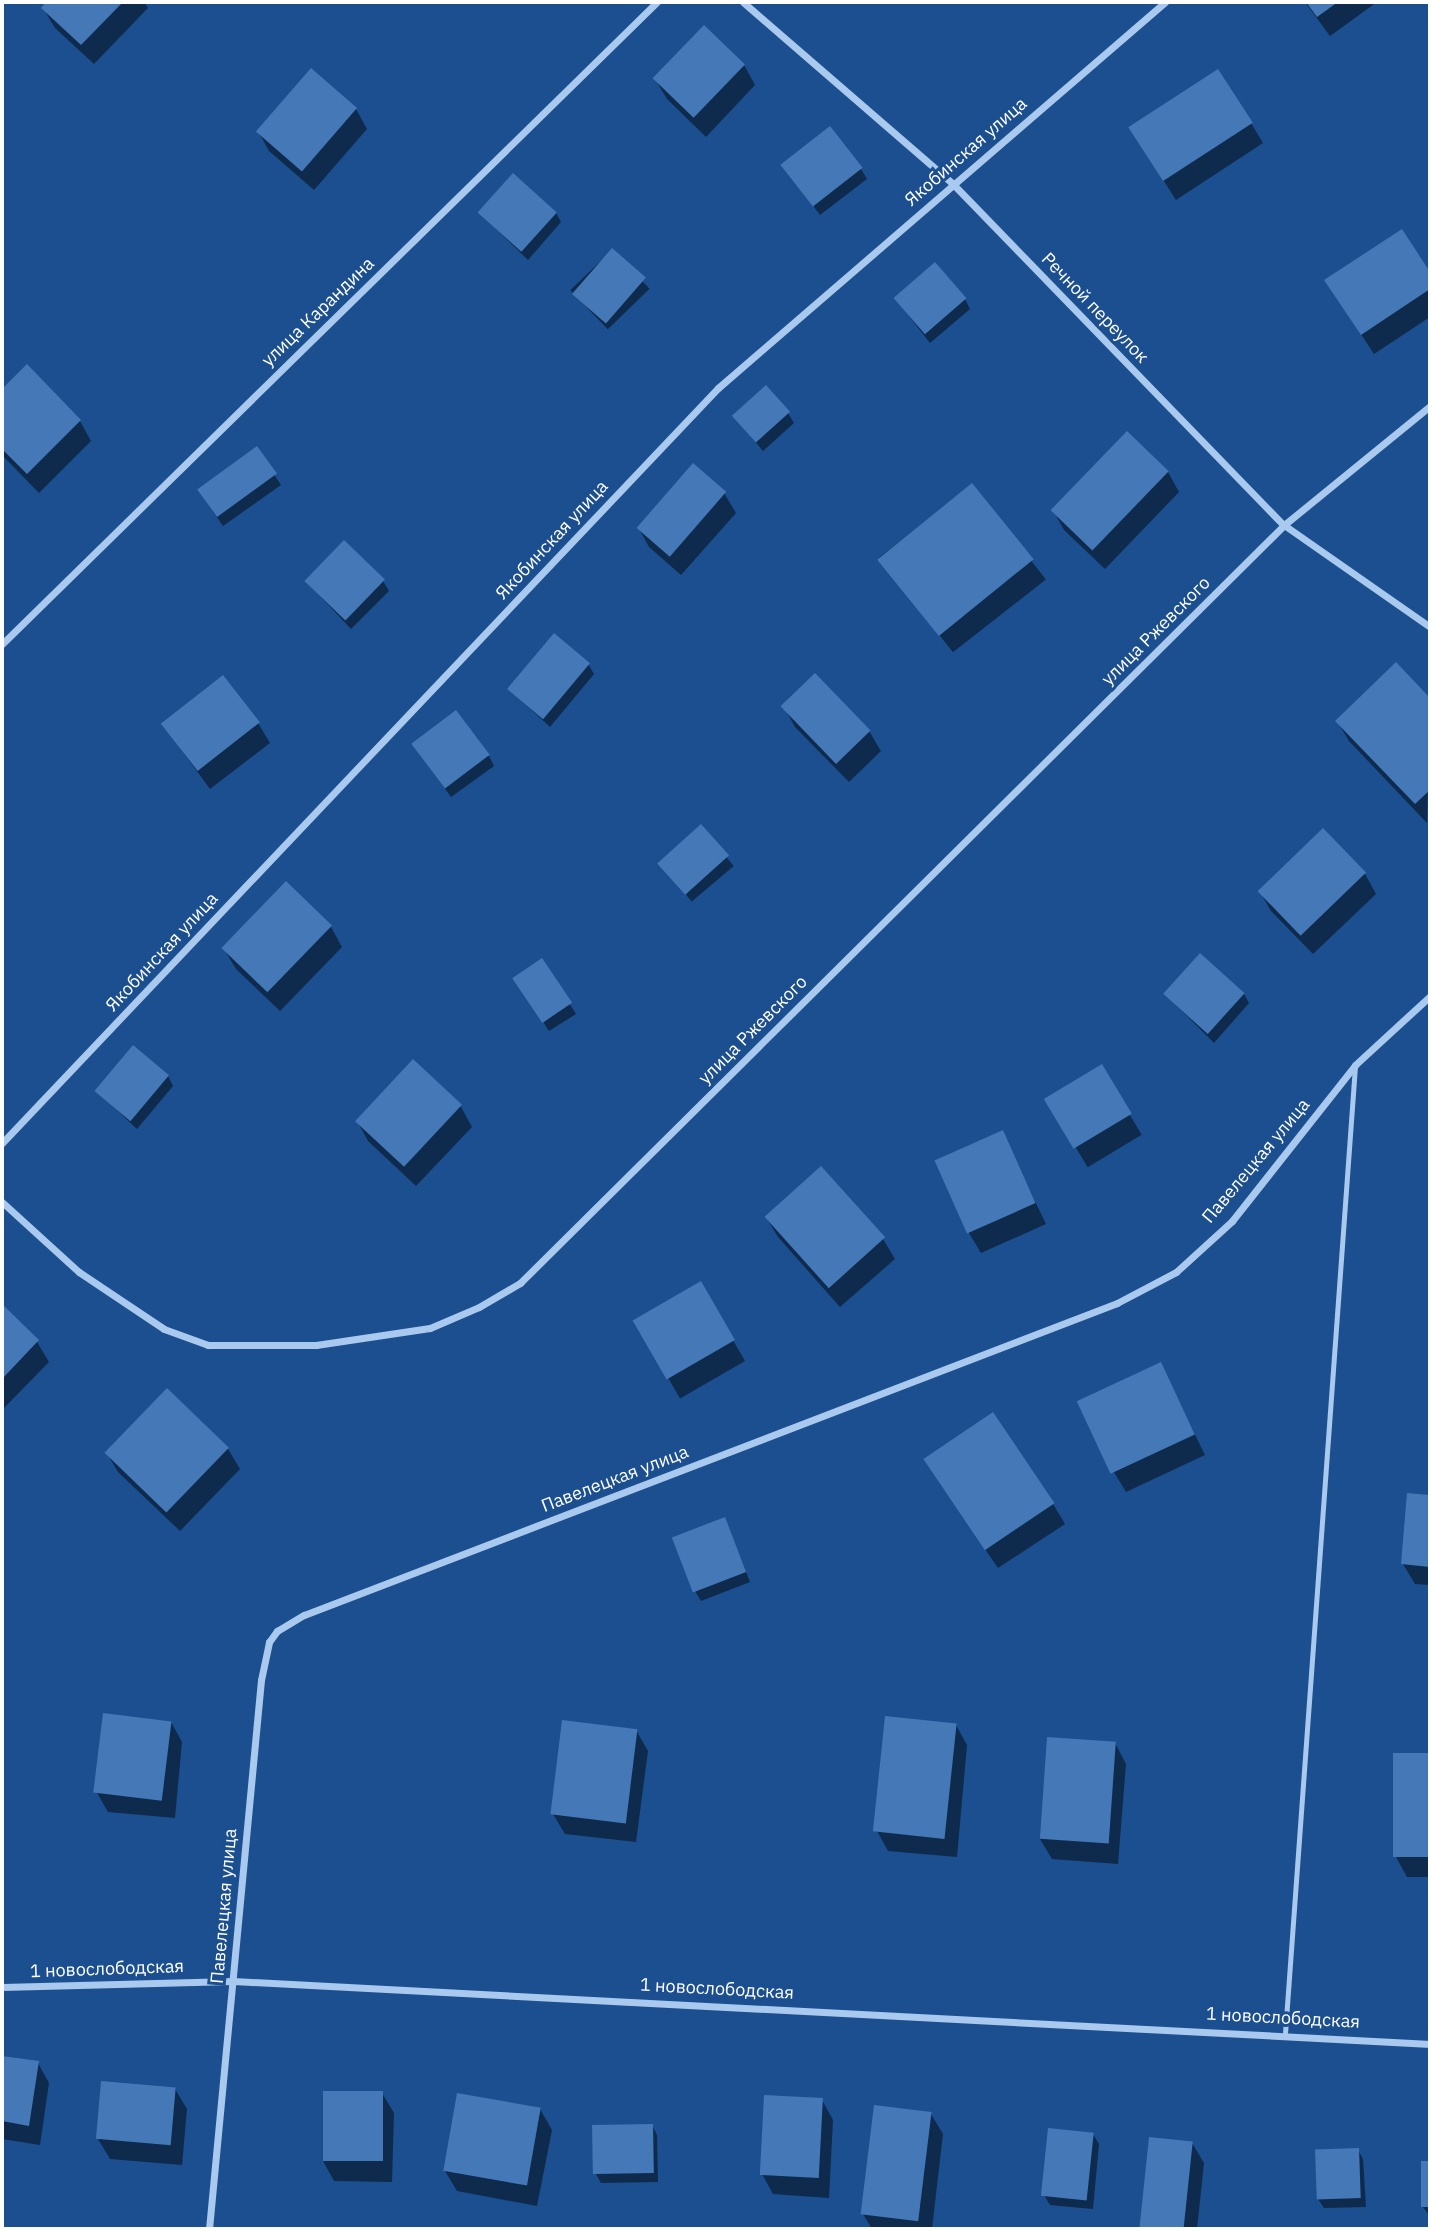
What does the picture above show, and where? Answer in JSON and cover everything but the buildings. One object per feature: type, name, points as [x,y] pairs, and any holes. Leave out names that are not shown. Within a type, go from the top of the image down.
[{"type":"street","name":"улица Карандина","points":[[2,644],[657,2]]},
{"type":"street","name":"Речной переулок","points":[[743,2],[953,184],[1284,525],[1430,627]]},
{"type":"street","name":"Якобинская улица","points":[[2,1143],[718,388],[1165,2]]},
{"type":"street","name":"улица Ржевского","points":[[2,1202],[79,1272],[164,1329],[208,1345],[329,1343],[430,1328],[479,1307],[520,1283],[1284,525],[1430,406]]},
{"type":"street","name":"Павелецкая улица","points":[[209,2229],[261,1680],[269,1642],[277,1631],[304,1615],[1117,1303],[1176,1272],[1232,1221],[1355,1065],[1430,996]]},
{"type":"street","name":"1 новослободская","points":[[2,1987],[233,1981],[1285,2033],[1430,2043]]},
{"type":"lane","points":[[1285,2033],[1355,1065]]}]
